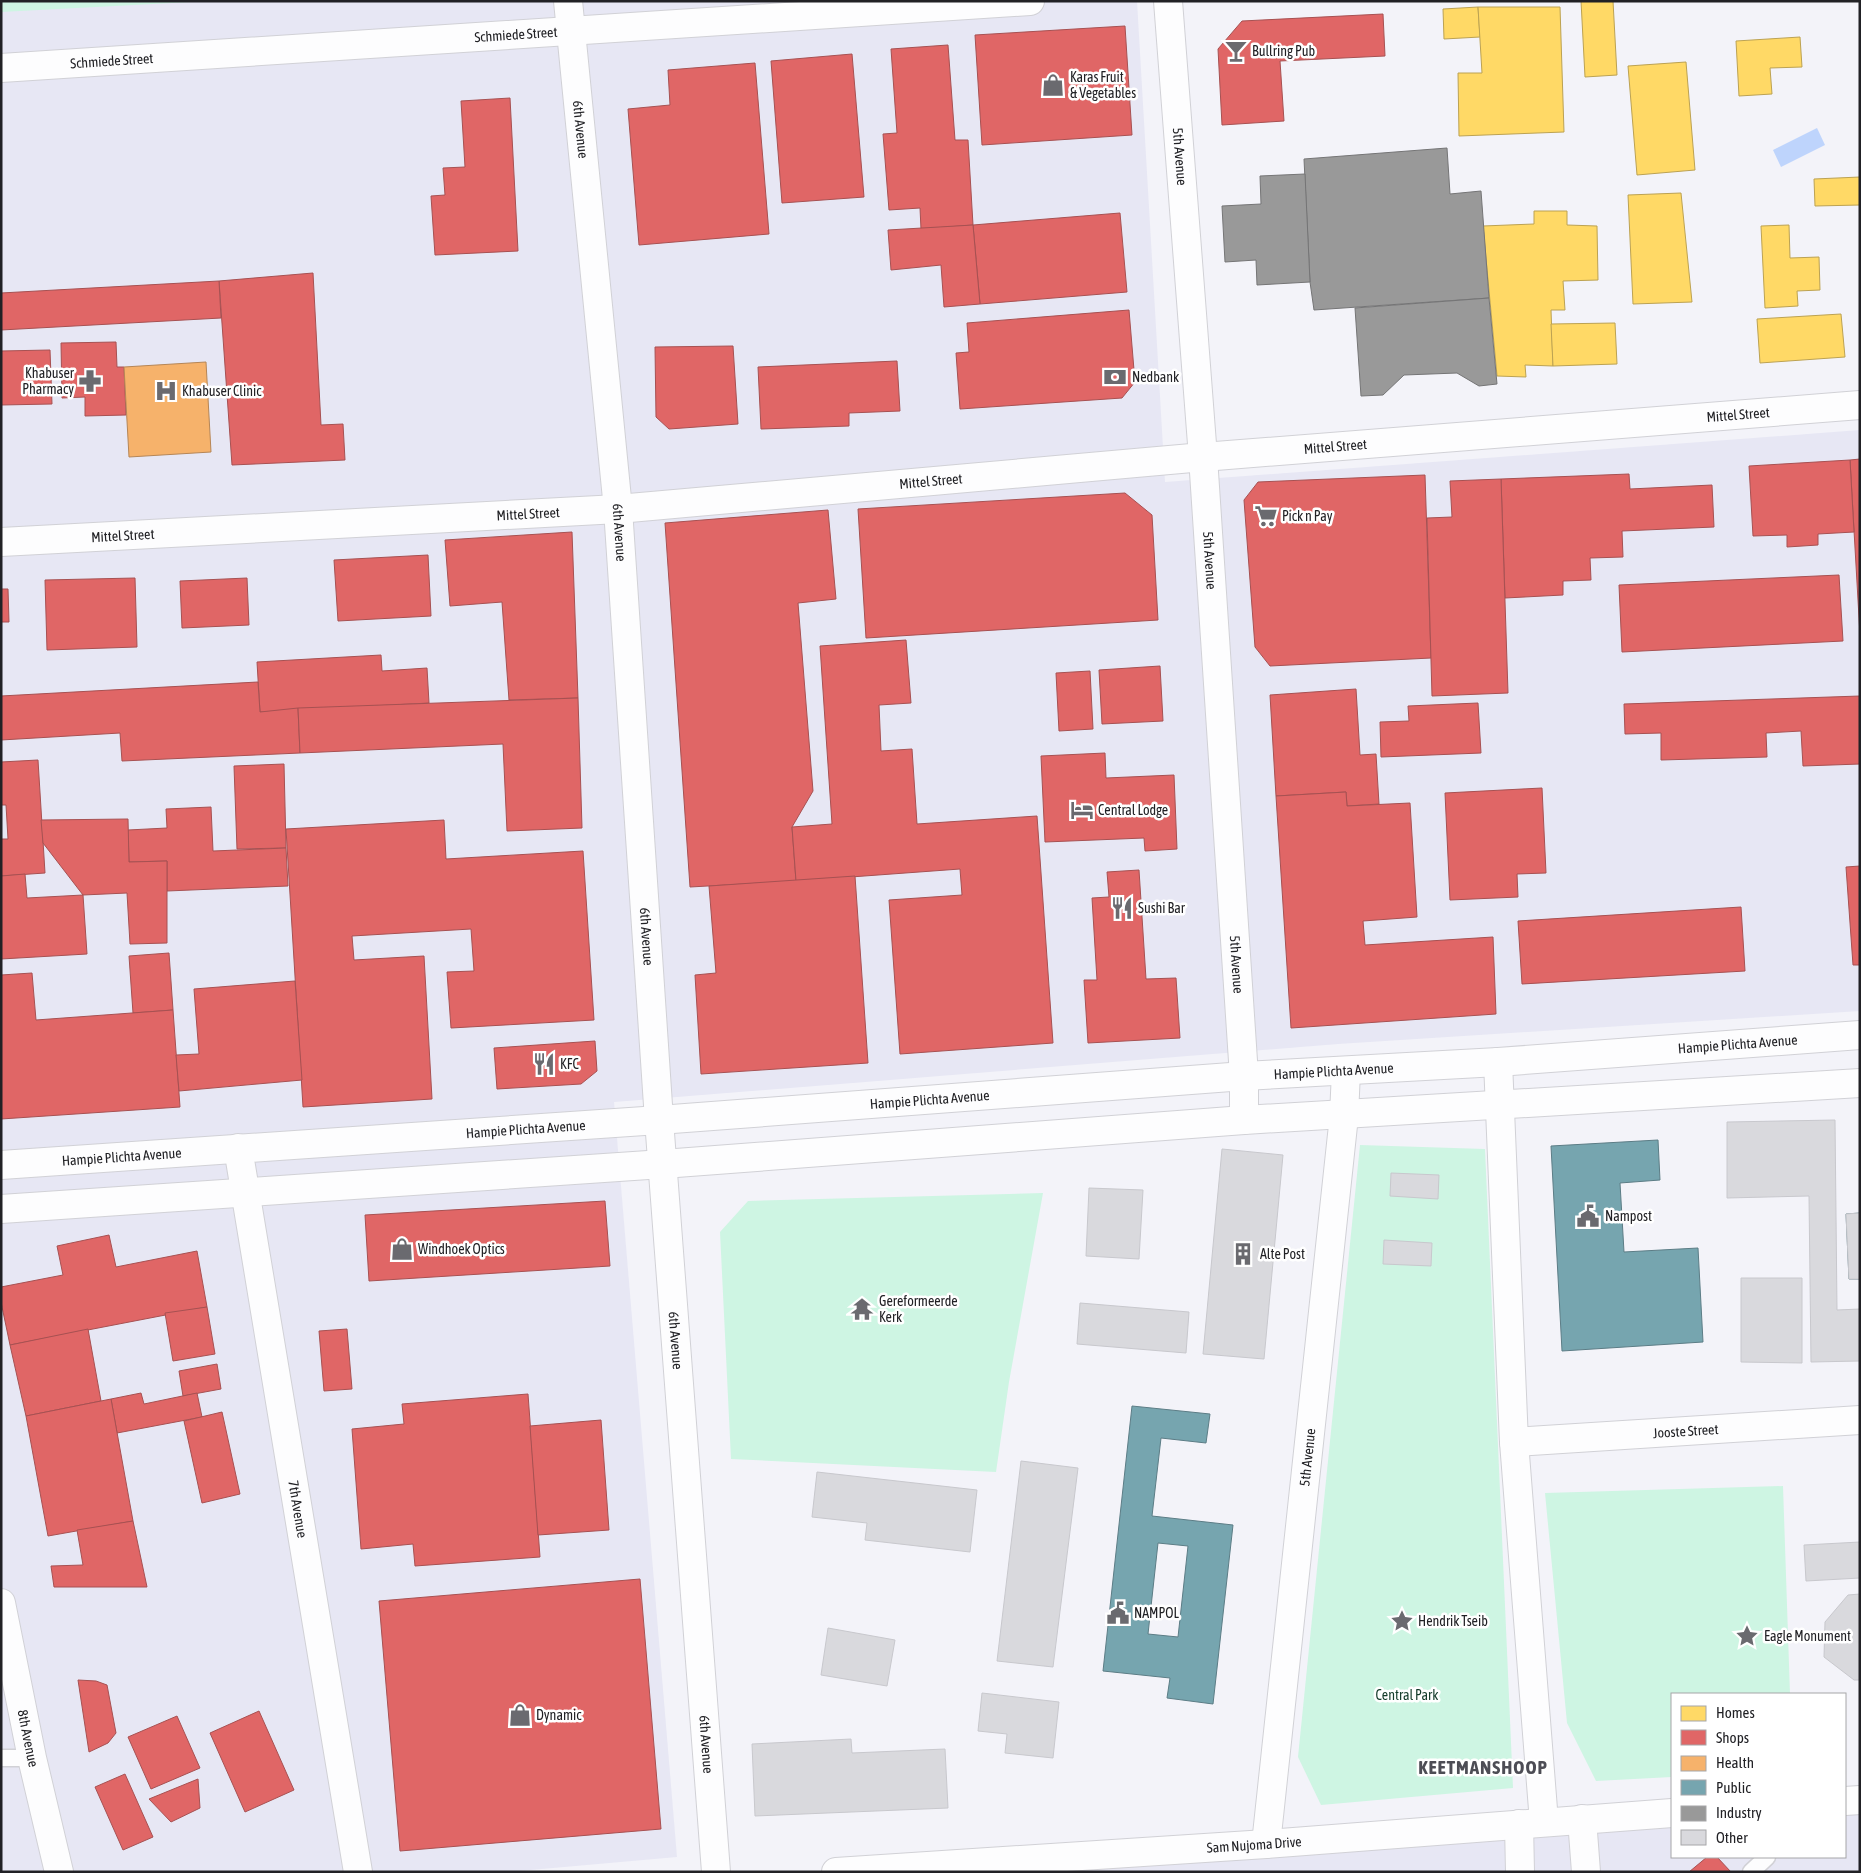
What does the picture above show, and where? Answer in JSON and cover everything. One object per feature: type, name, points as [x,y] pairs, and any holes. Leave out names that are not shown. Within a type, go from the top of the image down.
[{"type":"street","name":"6th Avenue","points":[[568,1],[618,509],[659,1120],[664,1164],[716,1872]]},
{"type":"street","name":"Schmiede Street","points":[[1,68],[1030,1]]},
{"type":"street","name":"5th Avenue","points":[[1168,1],[1203,457],[1244,1076],[1244,1120]]},
{"type":"street","name":"Mittel Street","points":[[1,542],[618,509],[1203,457],[1860,405]]},
{"type":"street","name":"Hampie Plichta Avenue","points":[[1,1165],[659,1120],[1244,1076],[1498,1062],[1860,1035]]},
{"type":"street","points":[[1498,1062],[1531,1823],[1520,1872]]},
{"type":"street","name":"5th Avenue","points":[[1266,1844],[1344,1116],[1346,1071]]},
{"type":"street","points":[[1,1209],[664,1164],[1244,1120],[1344,1116],[1860,1083]]},
{"type":"street","name":"7th Avenue","points":[[238,1148],[358,1872]]},
{"type":"street","name":"Jooste Street","points":[[1514,1442],[1860,1420]]},
{"type":"street","name":"8th Avenue","points":[[1,1603],[32,1758],[59,1872]]},
{"type":"street","points":[[1846,1801],[1860,1800]]},
{"type":"street","name":"Sam Nujoma Drive","points":[[836,1872],[1266,1844],[1671,1813]]},
{"type":"street","points":[[1582,1819],[1586,1872]]},
{"type":"lane","points":[[1,1758],[32,1758]]},
{"type":"lane","points":[[1751,1872],[1766,1858]]},
{"type":"shaded area","points":[[1,1],[1137,1],[1165,482],[1860,430],[1860,1011],[1338,1044],[614,1102],[677,1857],[508,1872],[1,1872]]},
{"type":"shaded area","points":[[1860,1800],[1860,1872],[836,1872],[1671,1813],[1671,1858],[1846,1858],[1846,1801]]},
{"type":"green space","points":[[1,1],[210,1],[1,12]]},
{"type":"green space","name":"Central Park","points":[[1360,1145],[1485,1149],[1513,1788],[1321,1805],[1298,1757]]},
{"type":"green space","points":[[1043,1193],[1009,1382],[996,1472],[731,1459],[720,1232],[748,1201]]},
{"type":"green space","points":[[1783,1486],[1790,1693],[1671,1693],[1671,1777],[1596,1781],[1567,1723],[1545,1493]]},
{"type":"water","points":[[1817,128],[1825,145],[1781,167],[1773,150]]},
{"type":"building: Homes","points":[[1581,1],[1613,1],[1617,75],[1585,77]]},
{"type":"building: Homes","points":[[1478,7],[1480,37],[1444,39],[1443,9]]},
{"type":"building: Homes","points":[[1478,7],[1560,7],[1564,132],[1459,136],[1458,73],[1482,73]]},
{"type":"building: Homes","points":[[1800,37],[1802,67],[1770,68],[1772,94],[1739,96],[1736,41]]},
{"type":"building: Homes","points":[[1686,62],[1695,170],[1637,175],[1628,66]]},
{"type":"building: Homes","points":[[1860,177],[1860,205],[1815,206],[1814,179]]},
{"type":"building: Homes","points":[[1681,193],[1692,302],[1633,304],[1628,195]]},
{"type":"building: Homes","points":[[1534,211],[1567,211],[1567,225],[1597,226],[1598,280],[1563,281],[1565,310],[1551,310],[1553,366],[1525,365],[1526,377],[1497,376],[1483,226],[1534,224]]},
{"type":"building: Homes","points":[[1789,225],[1790,258],[1819,257],[1820,290],[1797,291],[1798,306],[1765,308],[1761,226]]},
{"type":"building: Homes","points":[[1841,314],[1845,357],[1760,363],[1757,319]]},
{"type":"building: Homes","points":[[1615,323],[1617,364],[1553,366],[1551,324]]},
{"type":"building: Shops","points":[[1383,14],[1385,56],[1280,61],[1284,121],[1222,125],[1218,49],[1242,21]]},
{"type":"building: Shops","name":"Karas Fruit & Vegetables","points":[[1125,26],[1132,135],[982,145],[975,35]]},
{"type":"building: Shops","points":[[948,45],[955,140],[968,140],[973,225],[921,229],[920,208],[889,210],[883,134],[897,133],[891,49]]},
{"type":"building: Shops","points":[[852,54],[864,197],[782,203],[771,61]]},
{"type":"building: Shops","points":[[755,63],[769,234],[639,245],[628,109],[670,105],[668,70]]},
{"type":"building: Shops","points":[[510,98],[518,251],[435,255],[431,196],[445,195],[443,168],[465,167],[461,101]]},
{"type":"building: Shops","points":[[1120,213],[1127,292],[980,304],[973,225]]},
{"type":"building: Shops","points":[[973,225],[980,304],[944,307],[941,265],[891,270],[888,230]]},
{"type":"building: Shops","points":[[313,273],[321,425],[343,424],[345,460],[232,465],[219,281]]},
{"type":"building: Shops","points":[[219,281],[221,318],[1,330],[1,293]]},
{"type":"building: Shops","points":[[1129,310],[1135,382],[1122,398],[960,409],[956,353],[969,352],[967,323]]},
{"type":"building: Shops","points":[[116,342],[117,367],[124,367],[126,415],[85,416],[85,397],[62,398],[61,343]]},
{"type":"building: Shops","points":[[733,346],[738,424],[669,429],[656,417],[655,347]]},
{"type":"building: Shops","points":[[50,350],[52,404],[1,405],[1,351]]},
{"type":"building: Shops","points":[[897,361],[900,411],[849,413],[849,426],[761,429],[758,367]]},
{"type":"building: Shops","points":[[1860,459],[1860,635],[1850,460]]},
{"type":"building: Shops","points":[[1850,460],[1854,532],[1818,534],[1818,545],[1787,547],[1787,535],[1753,536],[1749,466]]},
{"type":"building: Shops","points":[[1629,474],[1630,489],[1712,485],[1714,527],[1622,531],[1623,557],[1590,558],[1591,580],[1563,581],[1563,595],[1505,598],[1501,479]]},
{"type":"building: Shops","points":[[1425,475],[1431,658],[1270,666],[1255,647],[1244,500],[1258,482]]},
{"type":"building: Shops","points":[[1501,479],[1508,693],[1432,696],[1427,518],[1452,517],[1450,481]]},
{"type":"building: Shops","points":[[1125,493],[1152,515],[1158,620],[866,638],[858,509]]},
{"type":"building: Shops","points":[[828,510],[836,599],[798,603],[813,791],[792,827],[796,881],[690,887],[665,523]]},
{"type":"building: Shops","points":[[572,532],[578,698],[509,700],[502,602],[450,606],[445,540]]},
{"type":"building: Shops","points":[[428,555],[431,616],[338,621],[334,560]]},
{"type":"building: Shops","points":[[1839,575],[1843,641],[1622,652],[1619,585]]},
{"type":"building: Shops","points":[[135,578],[137,647],[47,650],[45,580]]},
{"type":"building: Shops","points":[[247,578],[249,625],[182,628],[180,581]]},
{"type":"building: Shops","points":[[1,589],[8,589],[9,622],[1,622]]},
{"type":"building: Shops","points":[[906,640],[911,703],[879,705],[881,751],[912,749],[917,824],[1037,816],[1053,1043],[900,1054],[889,900],[962,895],[960,869],[796,881],[792,827],[832,824],[820,646]]},
{"type":"building: Shops","points":[[381,655],[382,671],[427,668],[429,703],[260,712],[257,662]]},
{"type":"building: Shops","points":[[1160,666],[1163,721],[1102,724],[1099,670]]},
{"type":"building: Shops","points":[[1090,671],[1093,729],[1059,731],[1056,673]]},
{"type":"building: Shops","points":[[258,682],[260,712],[298,708],[300,753],[122,761],[120,733],[1,740],[1,696]]},
{"type":"building: Shops","points":[[1356,689],[1360,755],[1376,754],[1379,804],[1347,806],[1346,792],[1276,796],[1270,695]]},
{"type":"building: Shops","points":[[1860,696],[1860,764],[1803,766],[1801,731],[1766,733],[1767,757],[1661,760],[1661,733],[1625,734],[1624,704]]},
{"type":"building: Shops","points":[[578,698],[582,828],[507,831],[503,744],[300,753],[298,708]]},
{"type":"building: Shops","points":[[1478,703],[1481,753],[1381,757],[1380,722],[1409,721],[1408,706]]},
{"type":"building: Shops","points":[[1105,753],[1106,778],[1174,775],[1177,849],[1145,851],[1144,838],[1045,842],[1041,756]]},
{"type":"building: Shops","points":[[38,760],[45,873],[1,876],[1,839],[8,839],[6,805],[1,805],[1,762]]},
{"type":"building: Shops","points":[[284,764],[286,848],[237,849],[234,766]]},
{"type":"building: Shops","points":[[1542,788],[1546,873],[1517,874],[1518,897],[1450,900],[1445,793]]},
{"type":"building: Shops","points":[[1346,792],[1347,806],[1410,803],[1417,917],[1363,921],[1365,945],[1493,937],[1496,1014],[1291,1028],[1276,796]]},
{"type":"building: Shops","points":[[211,807],[213,851],[286,848],[288,886],[167,891],[167,861],[129,862],[128,830],[167,828],[166,809]]},
{"type":"building: Shops","points":[[128,819],[129,862],[167,861],[167,943],[130,944],[127,893],[83,895],[43,843],[41,820]]},
{"type":"building: Shops","points":[[444,820],[446,859],[583,851],[594,1020],[451,1028],[447,972],[474,971],[471,929],[352,936],[354,960],[424,956],[432,1099],[303,1107],[286,829]]},
{"type":"building: Shops","points":[[1860,866],[1860,965],[1853,965],[1846,867]]},
{"type":"building: Shops","points":[[1139,870],[1146,979],[1176,978],[1180,1038],[1088,1043],[1084,980],[1097,980],[1092,898],[1109,897],[1107,872]]},
{"type":"building: Shops","points":[[25,874],[27,898],[83,895],[87,954],[1,959],[1,876]]},
{"type":"building: Shops","points":[[855,876],[868,1063],[701,1074],[695,975],[716,973],[709,886]]},
{"type":"building: Shops","points":[[1741,907],[1745,971],[1522,984],[1518,921]]},
{"type":"building: Shops","points":[[169,953],[173,1010],[133,1013],[129,956]]},
{"type":"building: Shops","points":[[32,973],[36,1020],[173,1010],[180,1107],[1,1119],[1,975]]},
{"type":"building: Shops","points":[[295,981],[302,1080],[179,1091],[176,1055],[199,1054],[194,989]]},
{"type":"building: Shops","points":[[595,1041],[597,1071],[581,1084],[497,1089],[494,1048]]},
{"type":"building: Shops","points":[[605,1201],[610,1266],[369,1281],[365,1215]]},
{"type":"building: Shops","points":[[109,1235],[116,1267],[197,1251],[207,1307],[10,1345],[1,1302],[1,1287],[63,1275],[57,1246]]},
{"type":"building: Shops","points":[[207,1307],[215,1354],[173,1361],[165,1313]]},
{"type":"building: Shops","points":[[88,1329],[101,1401],[26,1416],[10,1345]]},
{"type":"building: Shops","points":[[347,1329],[352,1389],[324,1391],[319,1331]]},
{"type":"building: Shops","points":[[217,1364],[221,1389],[183,1396],[179,1371]]},
{"type":"building: Shops","points":[[141,1393],[144,1404],[197,1393],[202,1417],[117,1433],[111,1399]]},
{"type":"building: Shops","points":[[528,1394],[540,1557],[415,1566],[413,1544],[361,1549],[352,1429],[404,1424],[402,1404]]},
{"type":"building: Shops","points":[[111,1399],[133,1521],[48,1536],[26,1416]]},
{"type":"building: Shops","points":[[222,1412],[240,1494],[202,1503],[184,1421]]},
{"type":"building: Shops","points":[[601,1420],[609,1530],[538,1535],[530,1426]]},
{"type":"building: Shops","points":[[133,1521],[147,1587],[54,1587],[51,1566],[83,1565],[77,1530]]},
{"type":"building: Shops","name":"Dynamic","points":[[640,1579],[661,1829],[400,1851],[379,1601]]},
{"type":"building: Shops","points":[[78,1680],[96,1681],[107,1685],[116,1733],[108,1743],[89,1752]]},
{"type":"building: Shops","points":[[259,1711],[294,1790],[245,1812],[210,1733]]},
{"type":"building: Shops","points":[[177,1716],[200,1768],[151,1789],[128,1737]]},
{"type":"building: Shops","points":[[125,1774],[153,1837],[123,1850],[95,1787]]},
{"type":"building: Shops","points":[[198,1779],[200,1808],[171,1822],[149,1799]]},
{"type":"building: Shops","points":[[1706,1858],[1718,1858],[1731,1872],[1689,1872]]},
{"type":"building: Health","name":"Khabuser Clinic","points":[[206,362],[211,452],[129,457],[124,367]]},
{"type":"building: Public","name":"Nampost","points":[[1658,1140],[1660,1180],[1620,1183],[1624,1252],[1698,1248],[1703,1342],[1562,1351],[1551,1146]]},
{"type":"building: Public","points":[[1860,1213],[1860,1279],[1849,1279],[1846,1214]]},
{"type":"building: Public","points":[[1132,1406],[1210,1414],[1206,1443],[1161,1438],[1152,1516],[1233,1525],[1213,1704],[1167,1698],[1170,1678],[1103,1671]],"holes":[[[1158,1543],[1188,1546],[1178,1637],[1148,1634]]]},
{"type":"building: Industry","points":[[1447,148],[1450,194],[1481,191],[1489,298],[1314,310],[1310,282],[1304,159]]},
{"type":"building: Industry","points":[[1305,174],[1310,282],[1257,285],[1256,260],[1225,262],[1222,206],[1261,204],[1260,176]]},
{"type":"building: Industry","points":[[1489,298],[1497,384],[1479,386],[1457,373],[1404,375],[1383,395],[1361,396],[1355,308]]},
{"type":"building: Other","points":[[1835,1120],[1837,1310],[1860,1309],[1860,1361],[1811,1362],[1809,1196],[1727,1198],[1727,1122]]},
{"type":"building: Other","name":"Alte Post","points":[[1222,1149],[1283,1155],[1264,1359],[1203,1354]]},
{"type":"building: Other","points":[[1391,1173],[1439,1175],[1438,1199],[1390,1196]]},
{"type":"building: Other","points":[[1089,1188],[1143,1190],[1139,1259],[1086,1256]]},
{"type":"building: Other","points":[[1860,1213],[1860,1279],[1849,1279],[1846,1214]]},
{"type":"building: Other","points":[[1384,1240],[1432,1243],[1431,1266],[1383,1264]]},
{"type":"building: Other","points":[[1741,1278],[1802,1278],[1802,1363],[1741,1362]]},
{"type":"building: Other","points":[[1080,1303],[1189,1312],[1186,1353],[1077,1344]]},
{"type":"building: Other","points":[[1021,1461],[1078,1468],[1053,1667],[997,1661]]},
{"type":"building: Other","points":[[817,1472],[977,1490],[970,1552],[865,1540],[867,1523],[812,1517]]},
{"type":"building: Other","points":[[1860,1542],[1860,1578],[1806,1581],[1804,1545]]},
{"type":"building: Other","points":[[1860,1594],[1860,1680],[1854,1680],[1824,1657],[1825,1622],[1848,1595]]},
{"type":"building: Other","points":[[828,1628],[895,1640],[887,1686],[821,1675]]},
{"type":"building: Other","points":[[982,1693],[1059,1702],[1053,1758],[1005,1753],[1007,1734],[978,1731]]},
{"type":"building: Other","points":[[851,1739],[852,1753],[945,1749],[948,1808],[755,1816],[752,1744]]},
{"type":"place","name":"Bullring Pub","points":[[1236,51]]},
{"type":"place","name":"Karas Fruit & Vegetables","points":[[1053,85]]},
{"type":"place","name":"Nedbank","points":[[1115,377]]},
{"type":"place","name":"Khabuser Pharmacy","points":[[90,381]]},
{"type":"place","name":"Khabuser Clinic","points":[[166,391]]},
{"type":"place","name":"Pick n Pay","points":[[1266,516]]},
{"type":"place","name":"Central Lodge","points":[[1082,810]]},
{"type":"place","name":"Sushi Bar","points":[[1122,908]]},
{"type":"place","name":"KFC","points":[[544,1064]]},
{"type":"place","name":"Nampost","points":[[1588,1216]]},
{"type":"place","name":"Windhoek Optics","points":[[402,1249]]},
{"type":"place","name":"Alte Post","points":[[1243,1254]]},
{"type":"place","name":"Gereformeerde Kerk","points":[[862,1309]]},
{"type":"place","name":"NAMPOL","points":[[1118,1613]]},
{"type":"place","name":"Hendrik Tseib","points":[[1402,1621]]},
{"type":"place","name":"Eagle Monument","points":[[1747,1636]]},
{"type":"place","name":"Dynamic","points":[[520,1715]]},
{"type":"district","name":"KEETMANSHOOP","points":[[1483,1767]]}]
